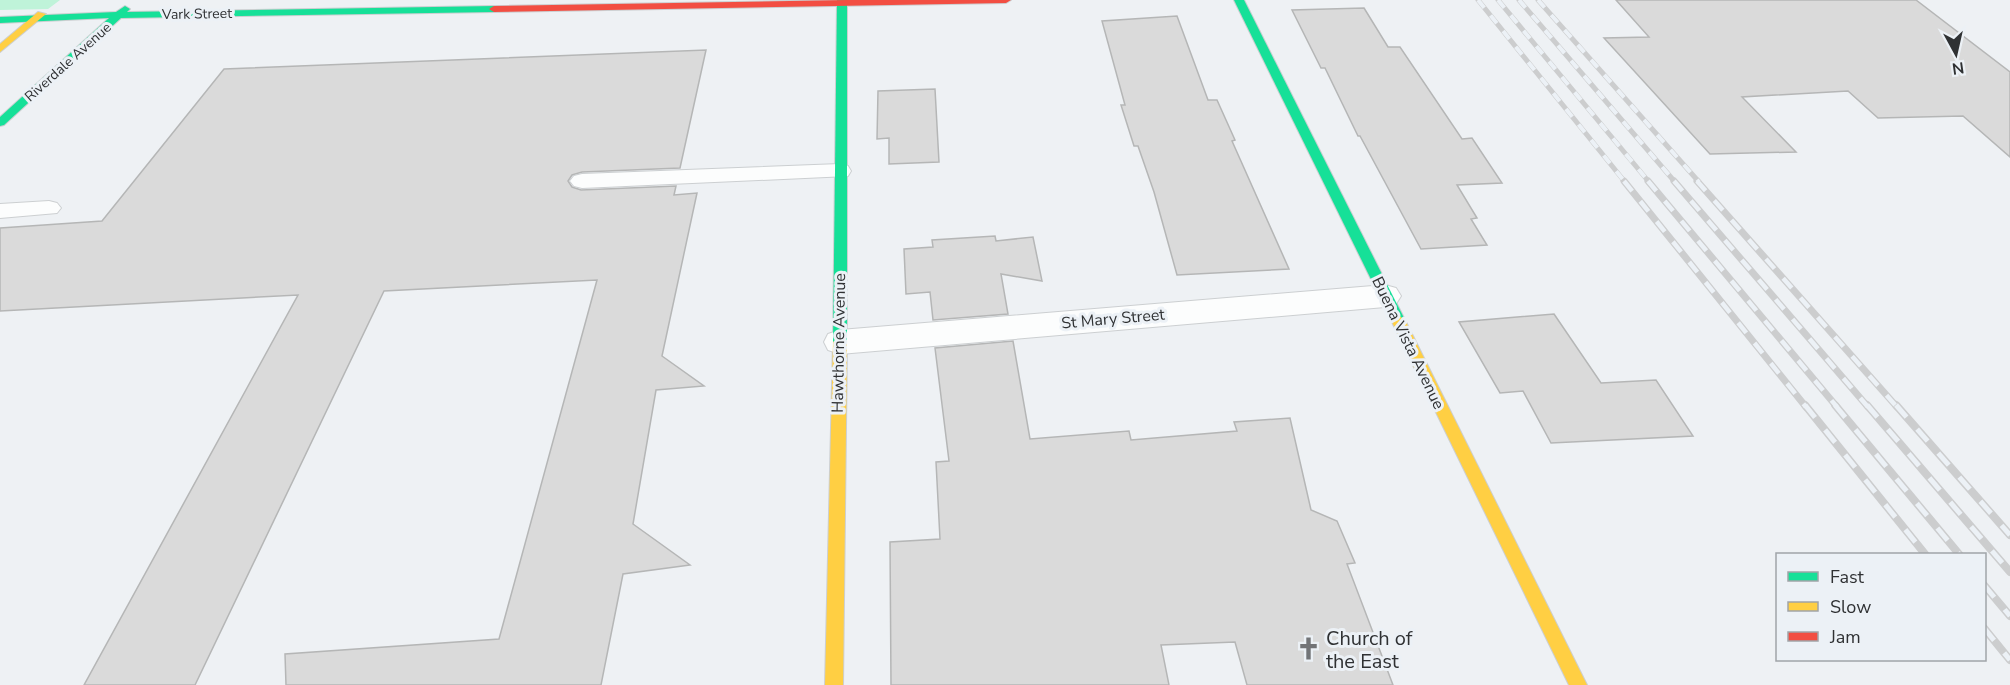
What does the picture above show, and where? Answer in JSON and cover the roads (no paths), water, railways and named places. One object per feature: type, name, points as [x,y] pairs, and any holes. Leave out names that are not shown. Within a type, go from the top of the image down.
[{"type":"street","name":"Riverdale Avenue","points":[[0,123],[135,0]]},
{"type":"street","name":"Vark Street","points":[[0,20],[459,5],[1006,0]]},
{"type":"street","name":"Buena Vista Avenue","points":[[1239,0],[1578,685]]},
{"type":"street","name":"Hawthorne Avenue","points":[[834,685],[840,342],[842,2]]},
{"type":"street","points":[[0,49],[51,7]]},
{"type":"street","name":"St Mary Street","points":[[840,342],[1385,296]]},
{"type":"lane","points":[[582,181],[840,171]]},
{"type":"lane","points":[[0,211],[49,208]]},
{"type":"railway","points":[[1478,0],[1625,182]]},
{"type":"railway","points":[[1498,0],[1649,182]]},
{"type":"railway","points":[[1519,0],[1675,182]]},
{"type":"railway","points":[[1538,0],[1699,182]]},
{"type":"railway","points":[[1624,181],[1806,407]]},
{"type":"railway","points":[[1648,181],[1837,407]]},
{"type":"railway","points":[[1674,181],[1868,407]]},
{"type":"railway","points":[[1697,181],[1897,407]]},
{"type":"railway","points":[[1805,405],[1924,553]]},
{"type":"railway","points":[[1835,405],[1958,553]]},
{"type":"railway","points":[[1867,405],[2010,572]]},
{"type":"railway","points":[[1896,405],[2010,535]]},
{"type":"railway","points":[[1986,587],[2010,616]]},
{"type":"railway","points":[[1986,630],[2010,660]]},
{"type":"place","name":"Church of the East","points":[[1308,649]]}]
